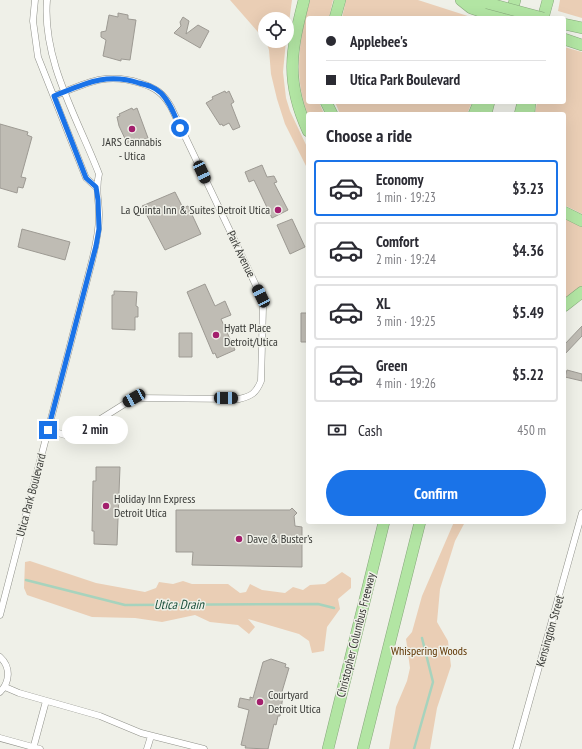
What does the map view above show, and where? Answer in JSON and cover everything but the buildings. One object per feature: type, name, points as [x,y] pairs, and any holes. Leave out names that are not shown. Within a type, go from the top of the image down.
[{"type":"highway","points":[[304,0],[294,44],[292,72],[296,100],[306,126]]},
{"type":"highway","points":[[336,16],[340,0]]},
{"type":"highway","points":[[461,0],[471,8],[486,8],[532,16]]},
{"type":"highway","points":[[475,0],[498,16]]},
{"type":"highway","points":[[511,16],[515,0]]},
{"type":"highway","points":[[544,16],[548,0]]},
{"type":"highway","points":[[566,24],[582,28]]},
{"type":"highway","points":[[566,40],[582,45]]},
{"type":"highway","points":[[566,213],[582,221]]},
{"type":"highway","points":[[566,304],[582,292]]},
{"type":"highway","name":"Christopher Columbus Freeway","points":[[328,749],[384,524]]},
{"type":"highway","points":[[363,749],[420,524]]},
{"type":"highway","points":[[410,564],[424,524]]},
{"type":"street","points":[[35,0],[33,21],[36,49],[86,178],[96,187]]},
{"type":"street","name":"Utica Park Boulevard","points":[[0,615],[96,246],[99,214],[96,187],[99,174],[53,60],[48,42],[46,21],[47,0]]},
{"type":"street","name":"Park Avenue","points":[[48,430],[65,435],[75,435],[134,398],[239,399],[249,397],[256,392],[261,381],[263,307],[261,296],[166,99],[162,94],[151,86],[114,77],[90,82],[54,96]]},
{"type":"street","name":"Kensington Street","points":[[516,749],[582,513]]},
{"type":"street","points":[[0,657],[5,664],[8,673],[5,687],[0,692]]},
{"type":"street","points":[[5,687],[19,693],[100,716],[151,736],[204,749]]},
{"type":"street","points":[[33,748],[46,701]]},
{"type":"street","points":[[147,749],[151,736]]},
{"type":"street","points":[[0,738],[40,749]]},
{"type":"green space","points":[[230,0],[292,0],[290,12],[258,12],[258,32]]},
{"type":"green space","points":[[310,0],[333,0],[329,16],[306,16],[306,104],[320,104],[323,112],[307,112],[300,86],[299,58],[306,15]]},
{"type":"green space","points":[[346,0],[418,0],[468,16],[342,16]]},
{"type":"green space","points":[[560,0],[582,0],[582,18],[558,11]]},
{"type":"green space","points":[[268,48],[285,48],[283,72],[286,98],[290,111],[306,145],[306,166],[285,124],[271,74]]},
{"type":"green space","points":[[566,48],[582,52],[582,214],[566,206],[566,112],[535,112],[537,104],[566,104]]},
{"type":"green space","points":[[336,104],[471,104],[468,112],[339,112]]},
{"type":"green space","points":[[566,218],[582,225],[582,286],[566,298]]},
{"type":"green space","name":"Whispering Woods","points":[[453,524],[464,524],[455,541],[440,589],[437,622],[448,641],[451,666],[437,708],[430,749],[389,749],[396,707],[407,681],[410,668],[406,639],[412,632],[422,596]]},
{"type":"green space","points":[[30,561],[96,583],[145,592],[156,588],[159,582],[173,584],[183,581],[192,584],[228,584],[240,593],[246,592],[250,584],[262,590],[285,593],[293,587],[303,590],[310,585],[325,584],[342,572],[351,578],[351,588],[338,599],[340,609],[327,627],[324,651],[312,653],[309,641],[299,634],[248,619],[255,627],[249,634],[238,625],[210,622],[195,615],[162,622],[135,618],[92,617],[27,595],[24,588],[25,562]]},
{"type":"waterway","name":"Utica Drain","points":[[26,580],[125,605],[318,604],[334,608]]},
{"type":"waterway","name":"Utica Drain","points":[[414,749],[433,682],[422,638]]},
{"type":"place","name":"JARS Cannabis - Utica","points":[[132,129]]},
{"type":"place","name":"La Quinta Inn & Suites Detroit Utica","points":[[278,210]]},
{"type":"place","name":"Hyatt Place Detroit/Utica","points":[[216,335]]},
{"type":"place","name":"Holiday Inn Express Detroit Utica","points":[[106,506]]},
{"type":"place","name":"Dave & Buster's","points":[[239,539]]},
{"type":"place","name":"Courtyard Detroit Utica","points":[[260,702]]},
{"type":"route","points":[[48,430],[96,246],[99,229],[99,207],[96,187],[86,178],[54,96],[90,82],[108,78],[114,77],[136,81],[151,86],[162,94],[171,107],[180,128]]}]
